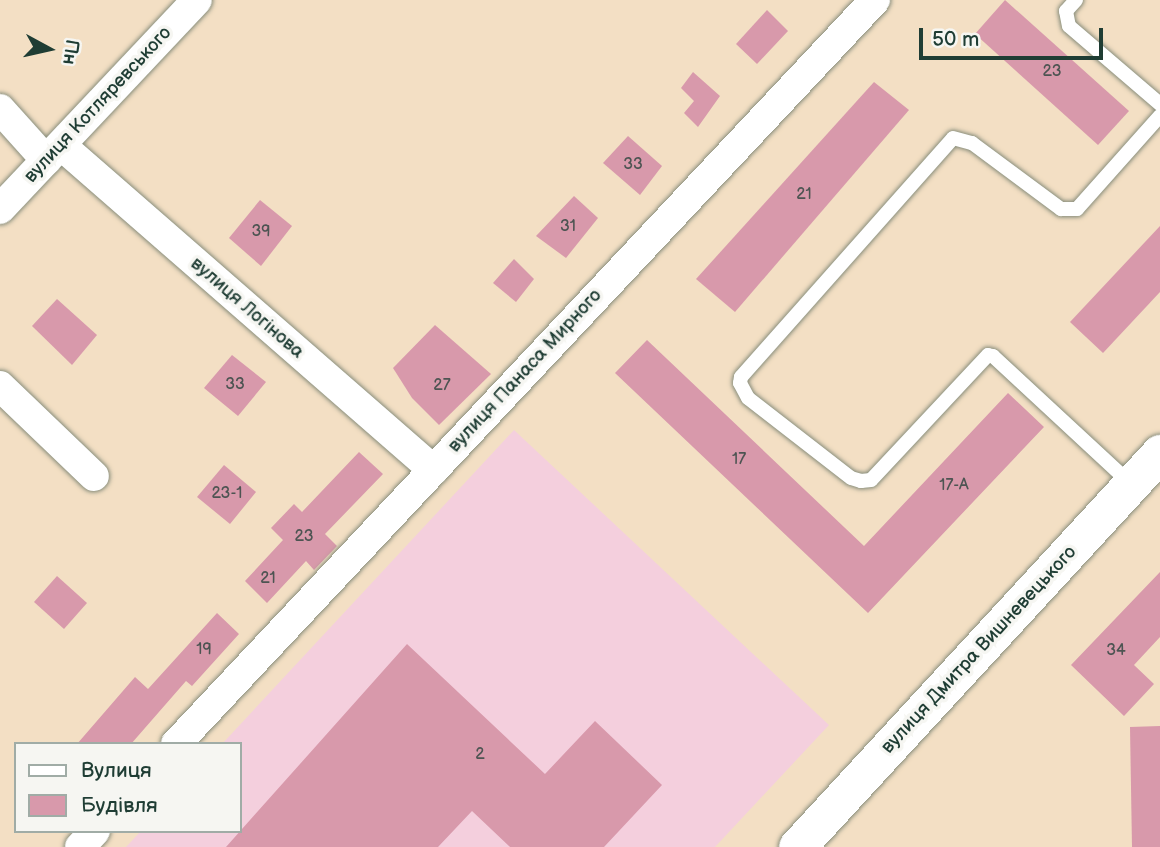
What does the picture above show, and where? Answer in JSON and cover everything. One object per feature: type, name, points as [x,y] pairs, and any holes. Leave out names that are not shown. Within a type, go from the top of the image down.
[{"type":"street","name":"вулиця Котляревського","points":[[0,209],[197,0]]},
{"type":"street","name":"вулиця Панаса Мирного","points":[[178,742],[875,0]]},
{"type":"street","name":"вулиця Логінова","points":[[0,108],[433,470]]},
{"type":"street","points":[[0,386],[94,476]]},
{"type":"street","name":"вулиця Дмитра Вишневецького","points":[[797,847],[1160,453]]},
{"type":"street","points":[[80,847],[92,833]]},
{"type":"lane","points":[[1076,0],[1066,11],[1069,26],[1160,104]]},
{"type":"lane","points":[[1131,484],[993,356],[988,355],[871,480],[851,478],[747,398],[740,383],[750,366],[953,138],[972,143],[1061,209],[1077,209],[1160,116]]},
{"type":"shaded area","points":[[514,430],[829,725],[715,847],[126,847],[139,833],[242,833],[242,742],[224,742]]},
{"type":"building","points":[[1005,0],[1129,111],[1098,145],[975,34]]},
{"type":"building","points":[[767,10],[788,31],[757,64],[736,44]]},
{"type":"building","points":[[693,72],[720,96],[698,127],[684,113],[694,101],[681,88]]},
{"type":"building","points":[[874,82],[909,110],[735,312],[696,279]]},
{"type":"building","points":[[628,136],[662,166],[640,195],[603,163]]},
{"type":"building","points":[[574,196],[598,218],[566,258],[536,236]]},
{"type":"building","points":[[260,200],[292,226],[261,266],[229,238]]},
{"type":"building","points":[[1160,226],[1160,292],[1103,353],[1070,322]]},
{"type":"building","points":[[514,259],[534,279],[516,302],[493,283]]},
{"type":"building","points":[[57,299],[97,335],[72,365],[32,326]]},
{"type":"building","points":[[435,325],[491,374],[439,425],[412,398],[393,368]]},
{"type":"building","points":[[647,340],[864,546],[1008,393],[1044,427],[868,613],[615,373]]},
{"type":"building","points":[[232,355],[266,382],[238,416],[204,388]]},
{"type":"building","points":[[359,452],[383,474],[325,534],[337,546],[314,570],[306,561],[267,603],[245,581],[283,540],[271,528],[294,504],[302,512]]},
{"type":"building","points":[[224,465],[256,492],[230,524],[197,497]]},
{"type":"building","points":[[1160,572],[1160,637],[1134,665],[1154,684],[1124,716],[1071,665]]},
{"type":"building","points":[[57,576],[87,603],[64,629],[34,602]]},
{"type":"building","points":[[217,613],[239,634],[192,686],[186,681],[133,742],[79,742],[135,677],[148,689]]},
{"type":"building","points":[[407,644],[545,774],[595,721],[662,785],[604,847],[510,847],[472,811],[438,847],[226,847],[238,833],[242,833],[242,829]]},
{"type":"building","points":[[1160,726],[1160,847],[1132,847],[1130,727]]}]
